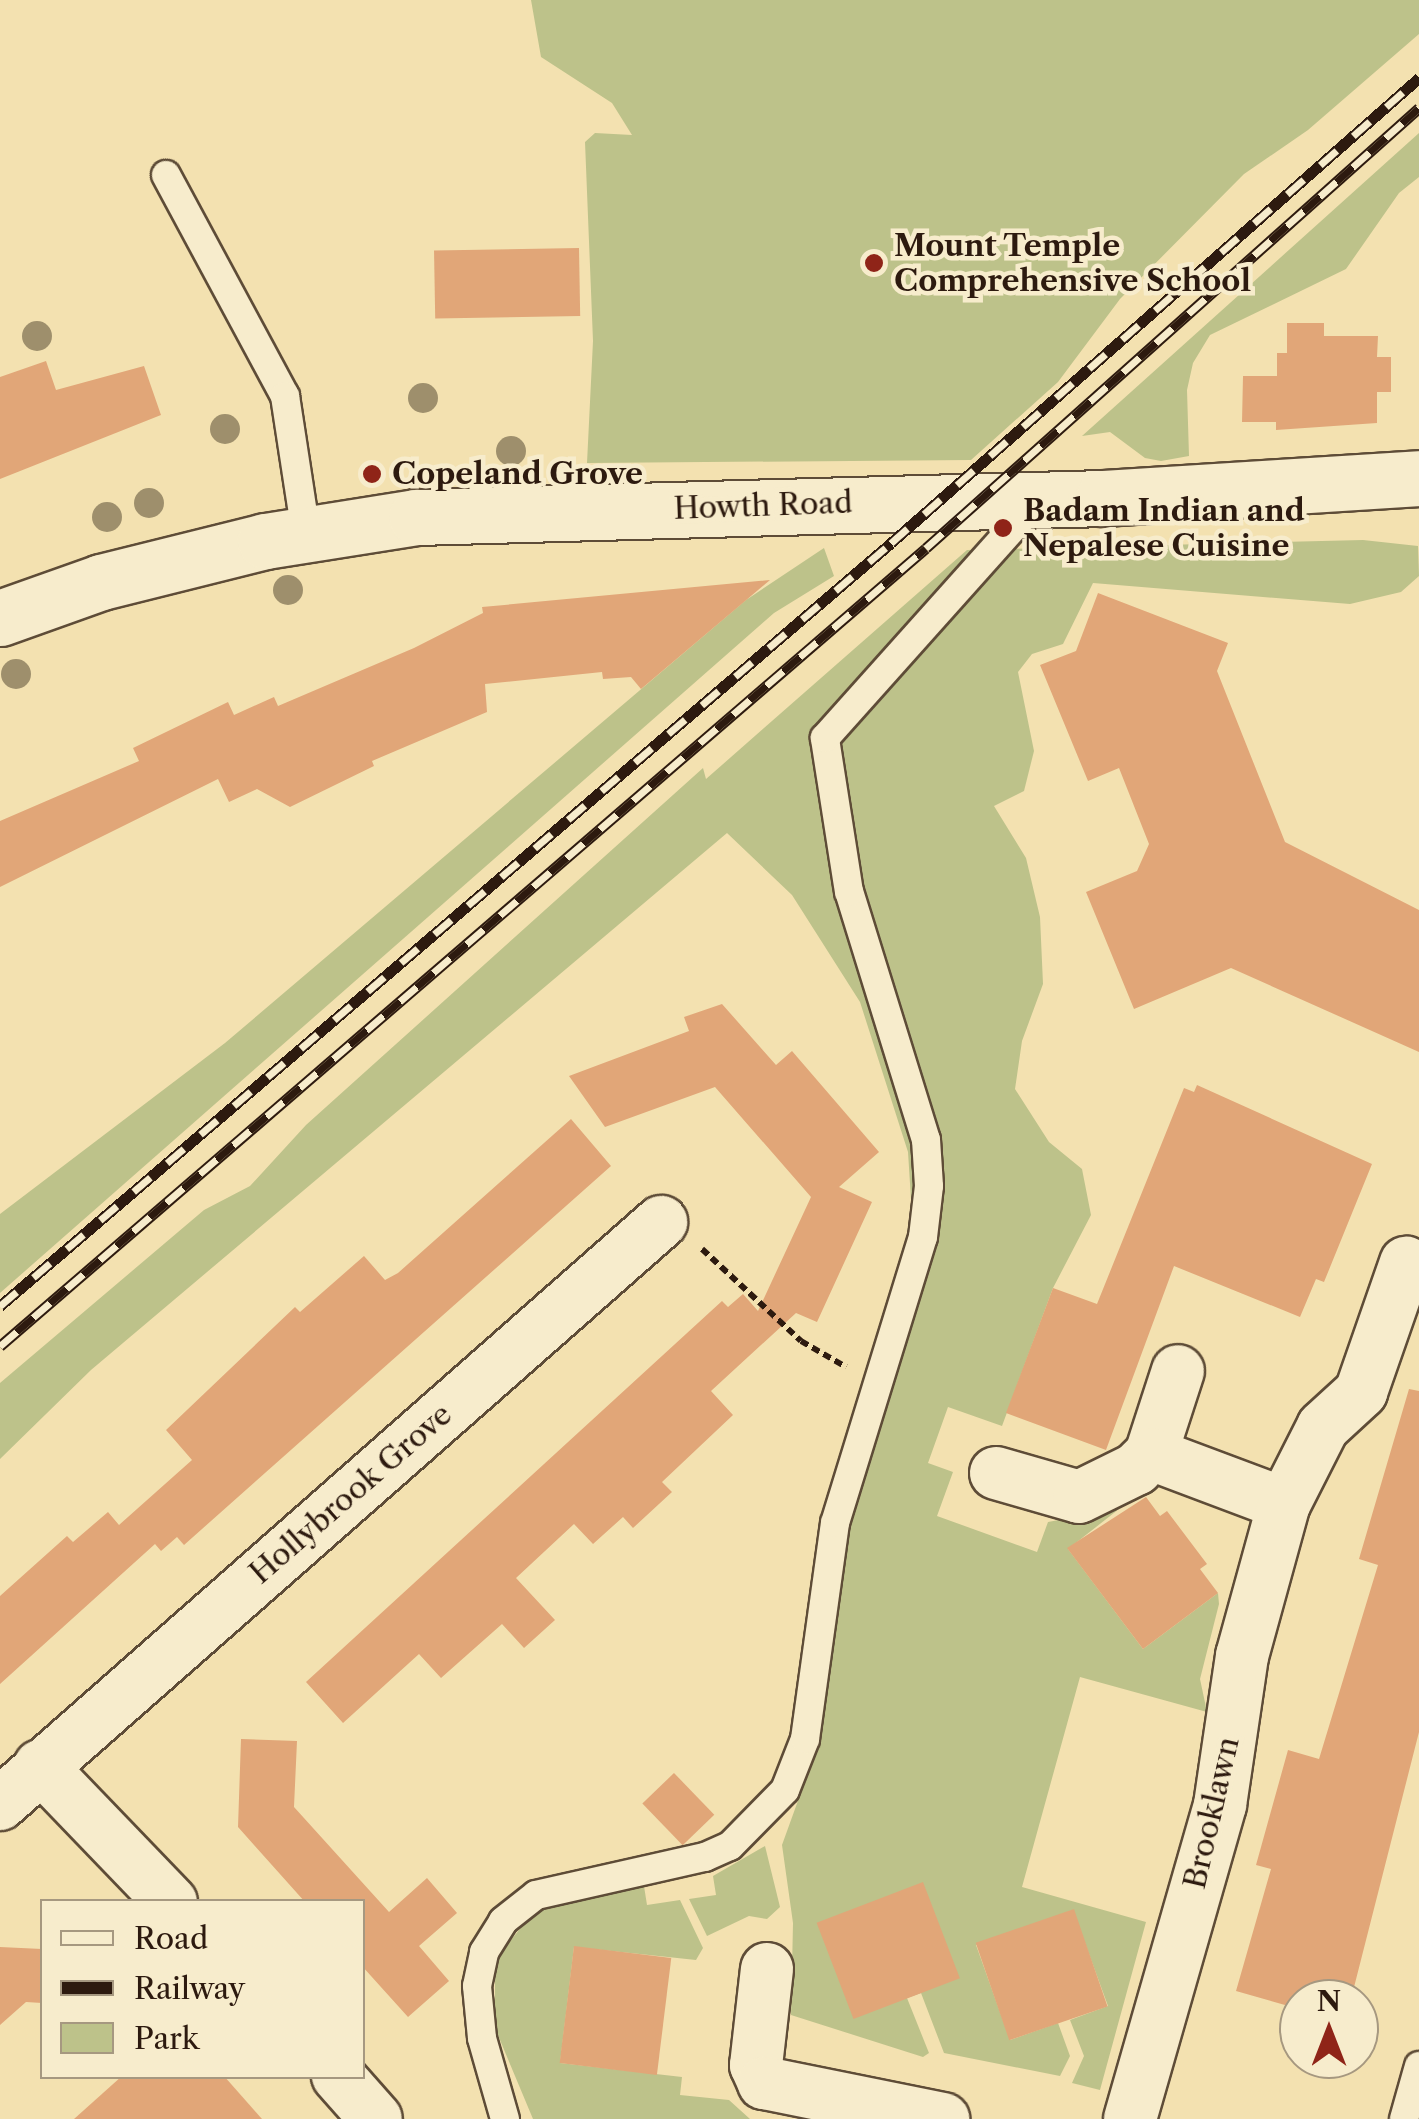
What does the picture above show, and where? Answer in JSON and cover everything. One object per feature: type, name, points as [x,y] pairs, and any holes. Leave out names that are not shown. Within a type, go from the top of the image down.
[{"type":"main road","name":"Howth Road","points":[[0,618],[100,582],[306,534],[416,517],[1038,500],[1419,478]]},
{"type":"street","name":"Hollybrook Grove","points":[[0,1804],[661,1222]]},
{"type":"street","name":"Brooklawn","points":[[1130,2119],[1220,1805],[1242,1656],[1284,1504],[1323,1427],[1361,1392],[1406,1264]]},
{"type":"street","points":[[996,1473],[1079,1497],[1136,1469],[1151,1454],[1178,1371]]},
{"type":"street","points":[[1151,1454],[1284,1504]]},
{"type":"street","points":[[40,1766],[168,1899]]},
{"type":"street","points":[[767,1969],[756,2065],[764,2084],[943,2119]]},
{"type":"street","points":[[341,2079],[376,2119]]},
{"type":"lane","points":[[166,175],[285,396],[306,534]]},
{"type":"lane","points":[[505,2119],[482,2038],[477,1986],[484,1952],[503,1921],[536,1895],[705,1857],[748,1831],[786,1790],[805,1738],[835,1523],[923,1237],[926,1140],[849,892],[824,738],[1038,500]]},
{"type":"lane","points":[[1404,2119],[1419,2066]]},
{"type":"path","points":[[661,1222],[672,1222],[801,1341],[879,1386]]},
{"type":"green space","name":"Mount Temple Comprehensive School","points":[[531,0],[1419,0],[1419,34],[1308,130],[1244,174],[1120,299],[1058,382],[971,460],[587,463],[593,341],[585,142],[595,133],[632,135],[612,103],[541,57]]},
{"type":"green space","points":[[1419,133],[1419,177],[1399,193],[1346,269],[1210,335],[1193,363],[1187,390],[1189,456],[1161,461],[1145,458],[1110,432],[1082,436]]},
{"type":"green space","points":[[1363,540],[1418,546],[1419,576],[1401,592],[1350,604],[1093,583],[1063,644],[1032,654],[1018,672],[1034,751],[1024,791],[994,806],[1026,858],[1040,917],[1043,984],[1022,1041],[1015,1089],[1049,1142],[1082,1169],[1091,1215],[1053,1288],[1002,1426],[948,1407],[928,1463],[953,1472],[937,1516],[1037,1552],[1048,1522],[1119,1509],[1068,1549],[1143,1649],[1218,1593],[1219,1604],[1200,1679],[1207,1712],[1080,1677],[1022,1887],[1146,1922],[1100,2090],[1072,2083],[1084,2056],[1070,2020],[1108,2006],[1073,1910],[976,1945],[1010,2040],[1058,2023],[1070,2056],[1060,2076],[944,2053],[921,1993],[907,1998],[929,2053],[923,2057],[791,2015],[793,1923],[782,1845],[821,1737],[850,1524],[934,1242],[913,1231],[908,1152],[860,1002],[792,895],[727,833],[91,1370],[0,1459],[0,1383],[204,1210],[250,1186],[306,1125],[703,768],[706,779],[967,550]]},
{"type":"green space","points":[[824,548],[834,576],[774,613],[0,1293],[0,1214],[225,1043],[746,600]]},
{"type":"green space","points":[[765,1846],[780,1907],[767,1919],[749,1916],[707,1936],[689,1899],[716,1895],[713,1876]]},
{"type":"green space","points":[[644,1886],[647,1905],[680,1900],[703,1948],[696,1960],[574,1947],[560,2063],[682,2077],[680,2095],[729,2100],[750,2119],[533,2119],[495,2028],[495,1960],[531,1915],[558,1899]]},
{"type":"building","points":[[579,248],[580,316],[435,319],[434,251]]},
{"type":"building","points":[[1287,323],[1324,323],[1324,336],[1378,336],[1377,357],[1391,357],[1391,392],[1377,392],[1377,423],[1276,430],[1276,422],[1242,422],[1243,376],[1277,376],[1277,353],[1287,353]]},
{"type":"building","points":[[46,361],[56,390],[144,366],[161,415],[0,479],[0,377]]},
{"type":"building","points":[[770,580],[641,689],[631,677],[603,679],[602,672],[485,684],[487,712],[372,761],[374,766],[290,807],[257,789],[229,802],[218,779],[0,887],[0,821],[139,761],[133,748],[228,702],[234,715],[274,697],[278,706],[414,648],[483,613],[482,607]]},
{"type":"building","points":[[1098,593],[1228,643],[1217,671],[1285,842],[1419,910],[1419,1052],[1231,968],[1134,1009],[1086,892],[1137,871],[1149,844],[1119,768],[1088,781],[1040,665],[1076,651]]},
{"type":"building","points":[[722,1004],[776,1065],[792,1051],[879,1152],[839,1187],[872,1202],[817,1322],[796,1313],[711,1391],[733,1415],[662,1482],[672,1492],[633,1528],[623,1517],[593,1544],[574,1524],[516,1578],[555,1620],[524,1648],[502,1624],[441,1678],[419,1654],[343,1723],[306,1682],[722,1301],[728,1307],[743,1294],[758,1311],[811,1197],[715,1087],[605,1127],[569,1076],[689,1031],[684,1017]]},
{"type":"building","points":[[1197,1085],[1372,1164],[1324,1282],[1316,1279],[1300,1317],[1174,1266],[1106,1450],[1006,1413],[1053,1288],[1097,1304],[1184,1088],[1194,1092]]},
{"type":"building","points":[[571,1119],[611,1166],[184,1545],[177,1537],[161,1551],[155,1544],[0,1684],[0,1596],[67,1536],[73,1542],[108,1512],[119,1525],[192,1460],[166,1430],[295,1307],[300,1312],[364,1256],[385,1280],[398,1273]]},
{"type":"building","points":[[1409,1389],[1419,1391],[1419,1732],[1356,1979],[1279,1979],[1279,2003],[1236,1991],[1271,1869],[1256,1865],[1288,1750],[1319,1759],[1378,1565],[1359,1559]]},
{"type":"building","points":[[1146,1497],[1160,1516],[1167,1511],[1207,1564],[1200,1569],[1218,1593],[1143,1649],[1067,1548]]},
{"type":"building","points":[[241,1739],[297,1741],[294,1807],[389,1912],[427,1878],[457,1913],[419,1946],[449,1981],[408,2017],[365,1969],[365,1899],[302,1899],[238,1827]]},
{"type":"building","points":[[674,1773],[714,1815],[683,1845],[642,1804]]},
{"type":"building","points":[[923,1882],[960,1978],[853,2019],[817,1923]]},
{"type":"building","points":[[1074,1909],[1108,2006],[1009,2040],[976,1943]]},
{"type":"building","points":[[574,1946],[671,1958],[657,2075],[560,2063]]},
{"type":"building","points":[[0,1947],[40,1949],[40,2003],[26,2002],[0,2025]]},
{"type":"building","points":[[119,2079],[227,2079],[262,2119],[74,2119]]},
{"type":"railway","points":[[0,1306],[891,543],[1419,78]]},
{"type":"railway","points":[[0,1346],[926,548],[1419,108]]},
{"type":"place","name":"Mount Temple Comprehensive School","points":[[874,263]]},
{"type":"place","name":"Copeland Grove","points":[[372,474]]},
{"type":"place","name":"Badam Indian and Nepalese Cuisine","points":[[1003,528]]}]
